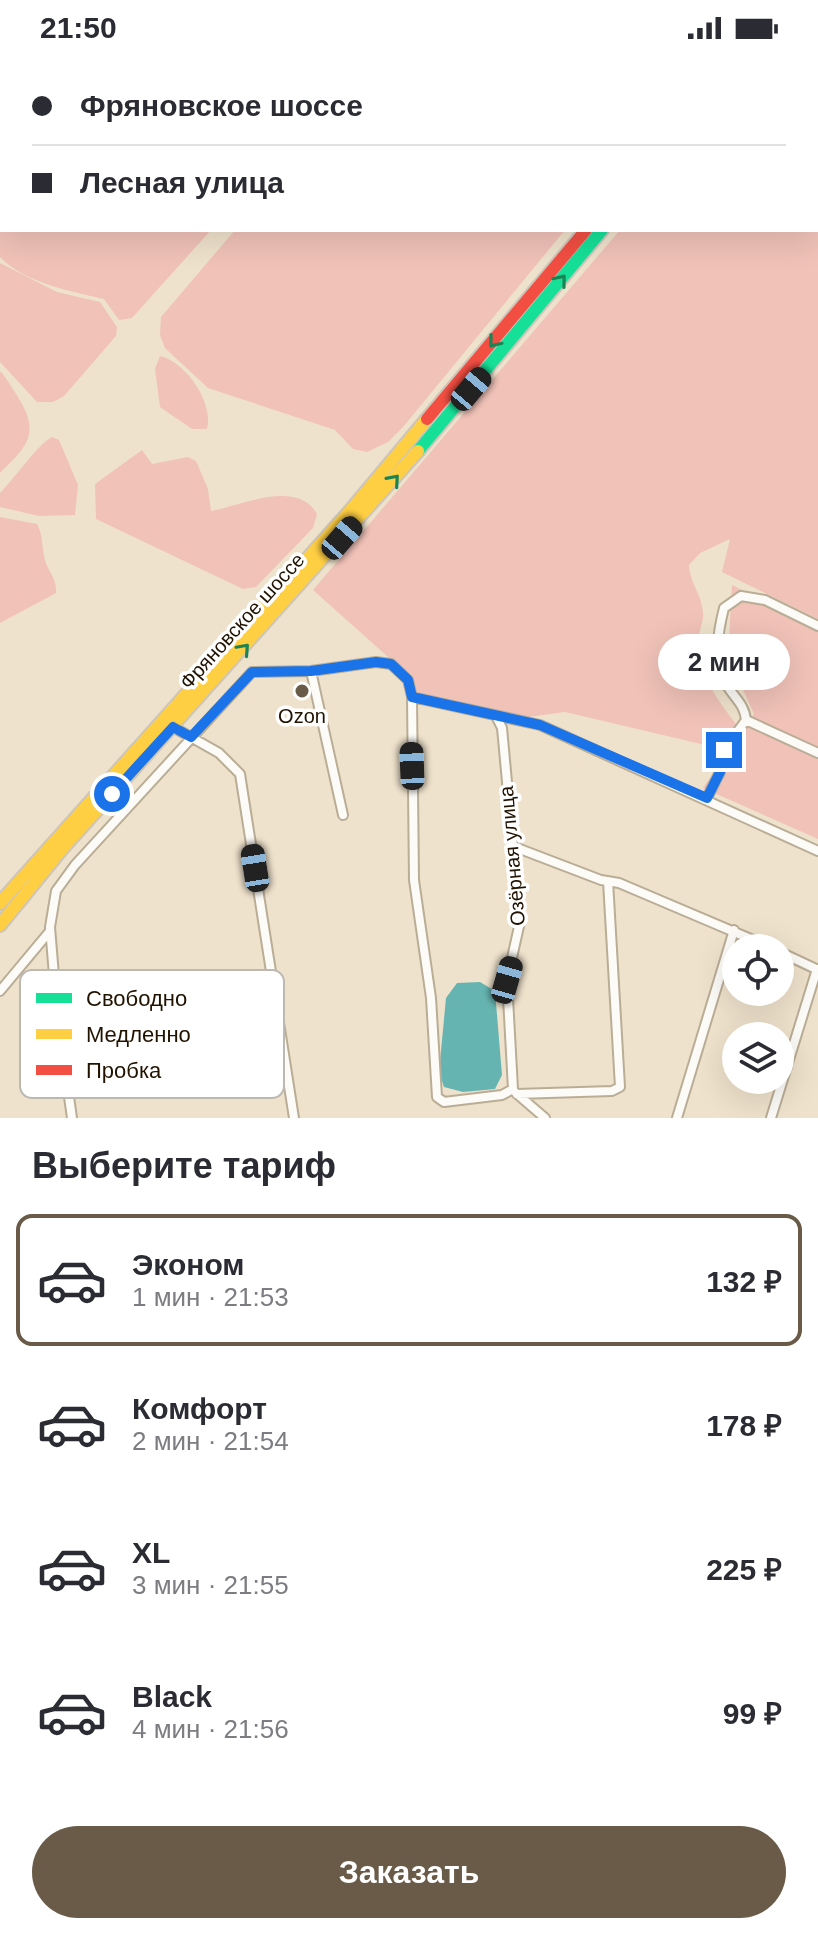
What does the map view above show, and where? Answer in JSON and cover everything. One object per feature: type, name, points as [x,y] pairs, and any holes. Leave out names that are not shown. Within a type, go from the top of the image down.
[{"type":"main road","name":"Фряновское шоссе","points":[[0,903],[351,510],[584,232]]},
{"type":"main road","name":"Фряновское шоссе","points":[[0,925],[37,877],[398,475],[600,232]]},
{"type":"street","points":[[707,798],[720,772],[724,750],[746,720],[745,710],[724,681],[717,641],[724,608],[741,596],[765,600],[818,626]]},
{"type":"street","points":[[54,970],[51,930],[56,891],[75,865],[252,672],[311,671],[376,662],[391,664],[408,680],[412,697],[414,880],[429,974],[437,1097],[444,1102],[515,1092],[612,1091],[620,1087],[608,881]]},
{"type":"street","points":[[311,671],[343,815]]},
{"type":"street","points":[[412,697],[540,725],[707,798],[818,851]]},
{"type":"street","name":"Озёрная улица","points":[[497,718],[502,728],[520,922],[507,980],[515,1092]]},
{"type":"street","points":[[746,720],[818,753]]},
{"type":"street","points":[[173,727],[219,753],[240,774],[271,970]]},
{"type":"street","points":[[512,846],[742,934]]},
{"type":"street","points":[[0,991],[51,930]]},
{"type":"street","points":[[677,1118],[734,930]]},
{"type":"street","points":[[771,1118],[817,969],[794,958]]},
{"type":"street","points":[[284,1054],[294,1118]]},
{"type":"street","points":[[515,1092],[545,1118]]},
{"type":"street","points":[[69,1098],[72,1118]]},
{"type":"shaded area","points":[[0,232],[209,232],[132,318],[119,320],[104,299],[35,280],[0,257]]},
{"type":"shaded area","points":[[233,232],[563,232],[403,427],[388,442],[367,452],[353,449],[335,430],[208,388],[165,348],[160,335],[161,317]]},
{"type":"shaded area","points":[[618,232],[818,232],[818,619],[722,572],[730,539],[700,553],[689,565],[702,606],[699,638],[702,664],[714,693],[736,724],[718,748],[565,712],[528,717],[452,705],[422,696],[401,677],[387,656],[313,590]]},
{"type":"shaded area","points":[[0,263],[57,292],[100,302],[117,327],[116,336],[64,396],[53,402],[37,402],[0,362]]},
{"type":"shaded area","points":[[160,356],[179,366],[196,385],[206,407],[207,429],[192,429],[160,407],[155,369]]},
{"type":"shaded area","points":[[0,371],[25,410],[30,430],[24,447],[0,473]]},
{"type":"shaded area","points":[[52,437],[59,440],[78,485],[75,515],[39,516],[0,507],[0,493]]},
{"type":"shaded area","points":[[142,450],[152,464],[188,457],[196,461],[208,489],[211,511],[268,497],[296,498],[308,504],[317,514],[313,528],[256,587],[243,589],[96,519],[95,484]]},
{"type":"shaded area","points":[[0,517],[37,524],[56,593],[0,623]]},
{"type":"shaded area","points":[[732,585],[818,626],[818,839],[703,788],[754,714],[728,657]]},
{"type":"water","points":[[480,982],[495,991],[502,1075],[495,1089],[463,1092],[444,1087],[439,1072],[446,998],[457,983]]},
{"type":"traffic: fast","points":[[418,451],[600,232]]},
{"type":"traffic: slow","points":[[0,903],[351,510],[427,419]]},
{"type":"traffic: slow","points":[[0,925],[61,850],[418,451]]},
{"type":"traffic: jam","points":[[427,419],[584,232]]},
{"type":"place","name":"Ozon","points":[[302,691]]},
{"type":"route","points":[[112,794],[173,727],[191,737],[252,672],[311,671],[376,662],[391,664],[408,680],[412,697],[540,725],[707,798],[720,772],[724,750]]}]
